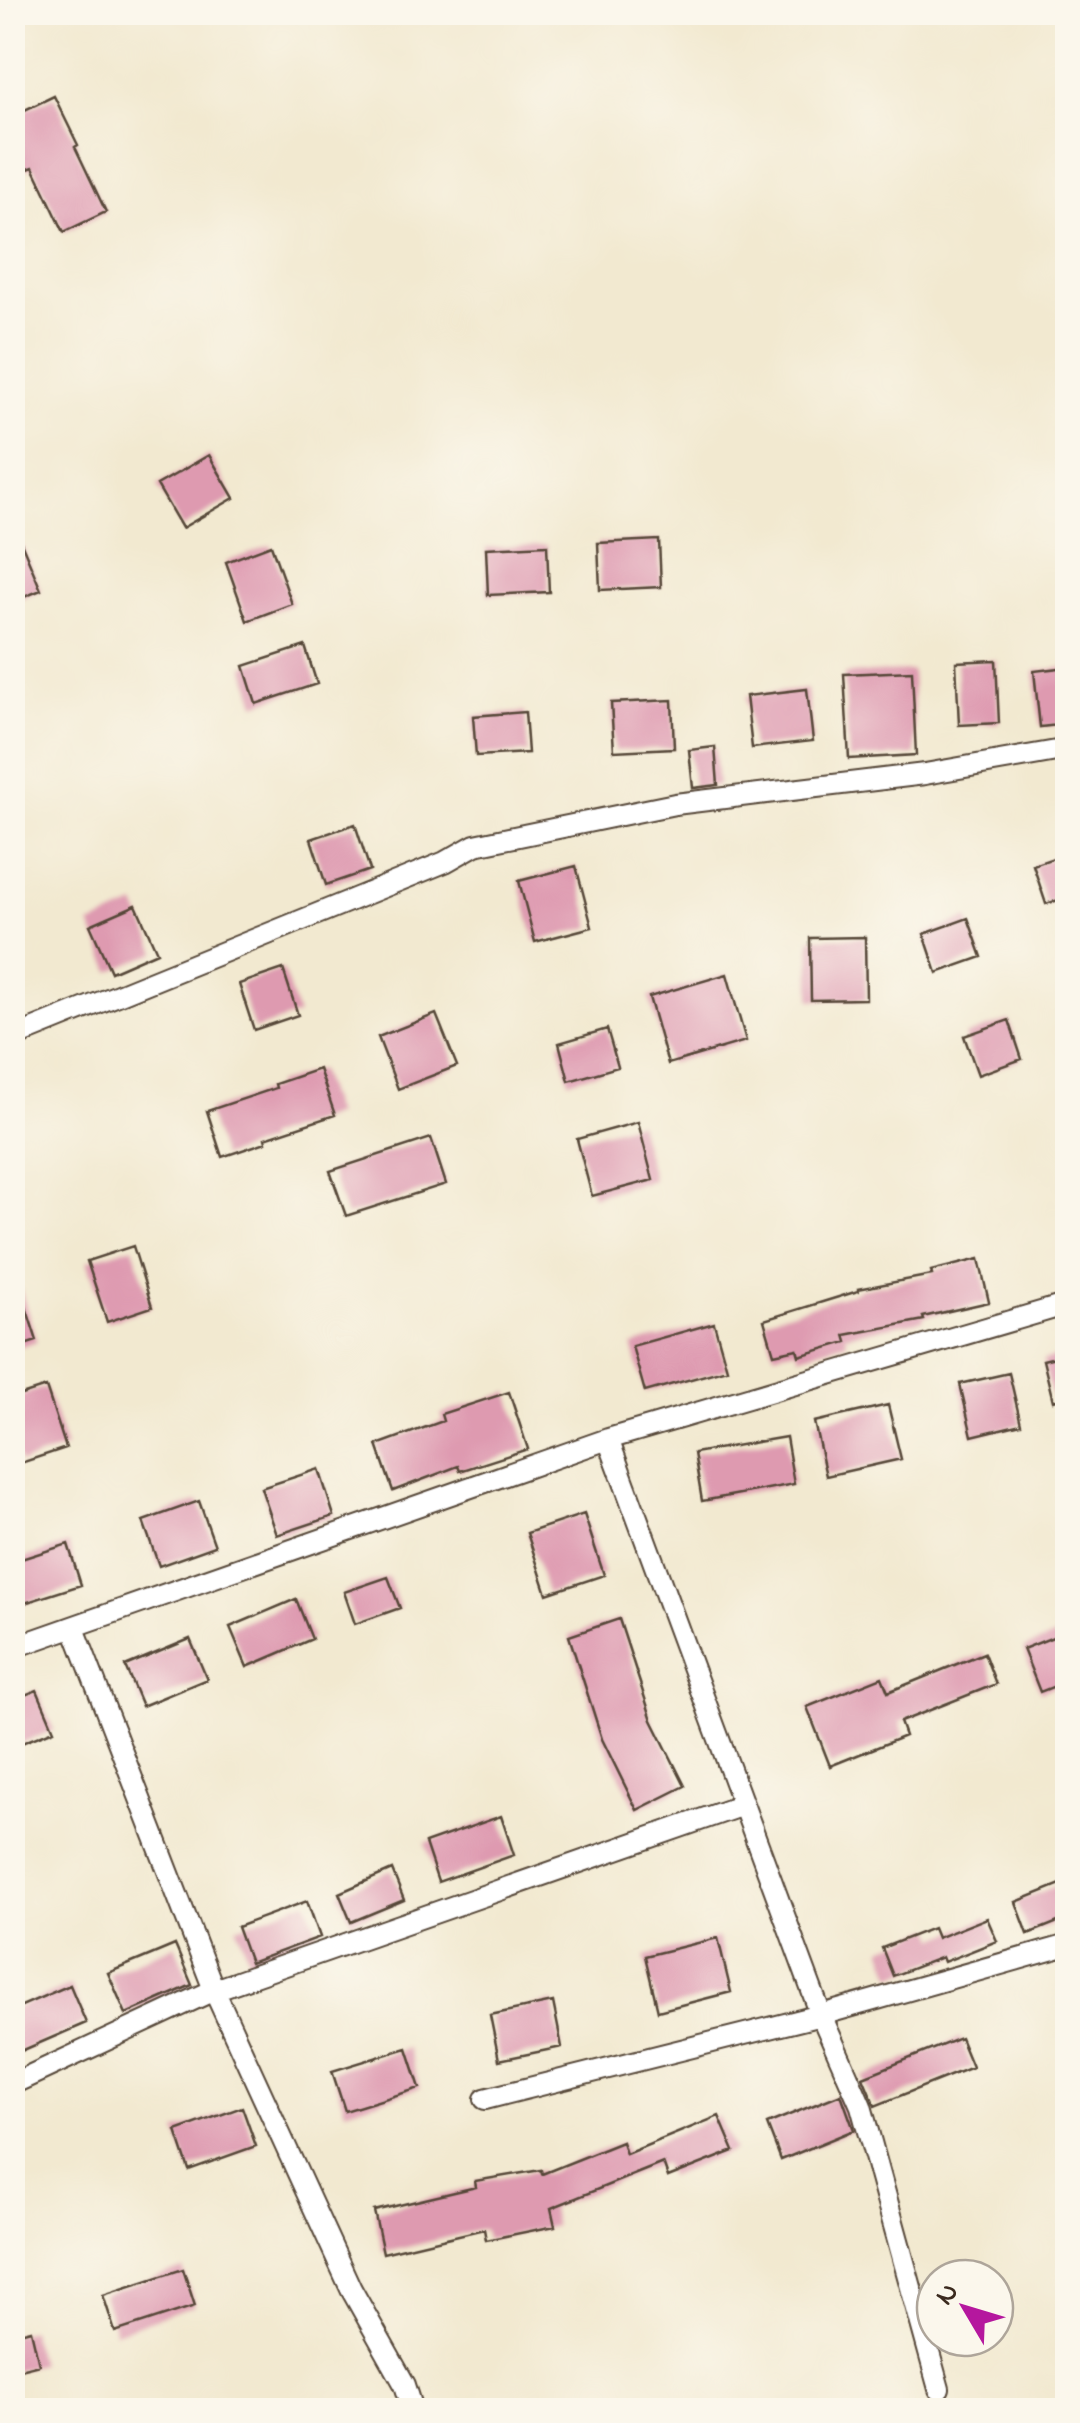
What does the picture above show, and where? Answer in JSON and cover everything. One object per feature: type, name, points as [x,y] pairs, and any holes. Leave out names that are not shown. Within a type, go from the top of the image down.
[{"type":"street","points":[[12,1038],[445,862],[476,844],[674,804],[925,774],[1068,749]]},
{"type":"street","points":[[12,1648],[608,1439],[1068,1304]]},
{"type":"street","points":[[608,1439],[821,2015],[861,2106],[939,2389]]},
{"type":"street","points":[[74,1628],[214,1990],[352,2288],[406,2384],[413,2410]]},
{"type":"street","points":[[12,2084],[214,1990],[744,1805]]},
{"type":"street","points":[[486,2099],[821,2015],[1068,1945]]},
{"type":"building","points":[[54,96],[106,212],[64,232],[33,167],[26,170],[12,142],[12,116]]},
{"type":"building","points":[[209,455],[234,498],[182,528],[157,485]]},
{"type":"building","points":[[12,524],[41,590],[12,602]]},
{"type":"building","points":[[659,540],[661,587],[600,590],[598,543]]},
{"type":"building","points":[[271,545],[292,604],[247,621],[226,562]]},
{"type":"building","points":[[547,545],[549,592],[488,595],[486,548]]},
{"type":"building","points":[[305,646],[317,684],[256,704],[244,666]]},
{"type":"building","points":[[996,660],[999,723],[959,725],[956,662]]},
{"type":"building","points":[[1068,667],[1068,724],[1040,727],[1034,671]]},
{"type":"building","points":[[912,671],[916,755],[849,759],[844,674]]},
{"type":"building","points":[[807,689],[813,741],[752,748],[746,696]]},
{"type":"building","points":[[672,700],[674,748],[614,751],[611,703]]},
{"type":"building","points":[[525,712],[528,753],[476,756],[473,716]]},
{"type":"building","points":[[715,747],[718,785],[693,788],[689,750]]},
{"type":"building","points":[[355,824],[370,870],[326,885],[311,839]]},
{"type":"building","points":[[1068,853],[1068,897],[1046,904],[1033,865]]},
{"type":"building","points":[[576,866],[592,927],[535,942],[519,881]]},
{"type":"building","points":[[136,905],[157,952],[111,972],[90,925]]},
{"type":"building","points":[[968,918],[982,957],[937,973],[924,934]]},
{"type":"building","points":[[865,937],[866,999],[811,1000],[810,938]]},
{"type":"building","points":[[283,969],[298,1015],[254,1030],[239,984]]},
{"type":"building","points":[[727,974],[746,1041],[668,1064],[649,997]]},
{"type":"building","points":[[436,1014],[457,1066],[398,1089],[378,1037]]},
{"type":"building","points":[[1009,1020],[1022,1059],[978,1075],[964,1036]]},
{"type":"building","points":[[607,1029],[618,1067],[569,1081],[559,1043]]},
{"type":"building","points":[[319,1069],[335,1115],[222,1157],[207,1111]]},
{"type":"building","points":[[638,1122],[653,1180],[592,1196],[577,1139]]},
{"type":"building","points":[[431,1138],[446,1184],[346,1216],[330,1171]]},
{"type":"building","points":[[133,1246],[152,1307],[107,1322],[87,1261]]},
{"type":"building","points":[[979,1259],[989,1302],[923,1317],[924,1320],[845,1335],[847,1342],[799,1356],[797,1349],[774,1354],[764,1320],[858,1289],[932,1275],[931,1271]]},
{"type":"building","points":[[12,1276],[16,1276],[37,1341],[12,1349]]},
{"type":"building","points":[[714,1323],[727,1369],[645,1392],[632,1346]]},
{"type":"building","points":[[1068,1354],[1068,1397],[1053,1401],[1043,1360]]},
{"type":"building","points":[[1009,1373],[1021,1424],[972,1436],[960,1384]]},
{"type":"building","points":[[46,1387],[66,1448],[21,1463],[12,1438],[12,1398]]},
{"type":"building","points":[[509,1392],[528,1449],[460,1471],[458,1466],[393,1491],[377,1445],[443,1421],[441,1414]]},
{"type":"building","points":[[888,1405],[901,1459],[826,1476],[814,1422]]},
{"type":"building","points":[[786,1437],[794,1484],[702,1501],[694,1453]]},
{"type":"building","points":[[319,1469],[334,1516],[277,1535],[261,1488]]},
{"type":"building","points":[[199,1501],[215,1546],[159,1566],[143,1521]]},
{"type":"building","points":[[584,1514],[604,1575],[547,1594],[527,1533]]},
{"type":"building","points":[[68,1544],[81,1585],[12,1607],[12,1562]]},
{"type":"building","points":[[388,1577],[400,1608],[355,1624],[344,1592]]},
{"type":"building","points":[[296,1599],[312,1639],[247,1667],[230,1627]]},
{"type":"building","points":[[619,1619],[652,1720],[685,1786],[637,1810],[602,1739],[569,1636]]},
{"type":"building","points":[[1068,1631],[1068,1681],[1040,1692],[1023,1649]]},
{"type":"building","points":[[190,1639],[207,1679],[142,1706],[125,1666]]},
{"type":"building","points":[[984,1653],[996,1684],[900,1722],[905,1736],[830,1766],[807,1707],[882,1677],[888,1692]]},
{"type":"building","points":[[37,1690],[54,1730],[12,1747],[12,1700]]},
{"type":"building","points":[[501,1816],[514,1855],[438,1882],[425,1843]]},
{"type":"building","points":[[392,1870],[404,1900],[351,1922],[339,1893]]},
{"type":"building","points":[[1068,1881],[1068,1918],[1028,1934],[1016,1902]]},
{"type":"building","points":[[307,1901],[320,1937],[250,1963],[237,1927]]},
{"type":"building","points":[[987,1918],[997,1941],[893,1976],[882,1948],[933,1928],[937,1938]]},
{"type":"building","points":[[718,1938],[731,1992],[658,2011],[645,1956]]},
{"type":"building","points":[[175,1945],[192,1985],[126,2014],[108,1973]]},
{"type":"building","points":[[70,1985],[86,2023],[12,2055],[12,2010]]},
{"type":"building","points":[[553,2002],[562,2047],[499,2060],[490,2015]]},
{"type":"building","points":[[960,2038],[972,2067],[875,2106],[863,2077]]},
{"type":"building","points":[[407,2048],[420,2088],[345,2111],[332,2071]]},
{"type":"building","points":[[841,2094],[854,2130],[781,2160],[767,2124]]},
{"type":"building","points":[[242,2107],[256,2146],[189,2170],[176,2131]]},
{"type":"building","points":[[719,2116],[734,2151],[668,2177],[663,2163],[551,2208],[555,2226],[486,2240],[484,2229],[383,2253],[374,2211],[476,2187],[475,2181],[541,2170],[542,2174],[622,2142],[626,2154]]},
{"type":"building","points":[[183,2269],[195,2306],[115,2332],[103,2295]]},
{"type":"building","points":[[31,2330],[39,2364],[12,2371],[12,2335]]}]
